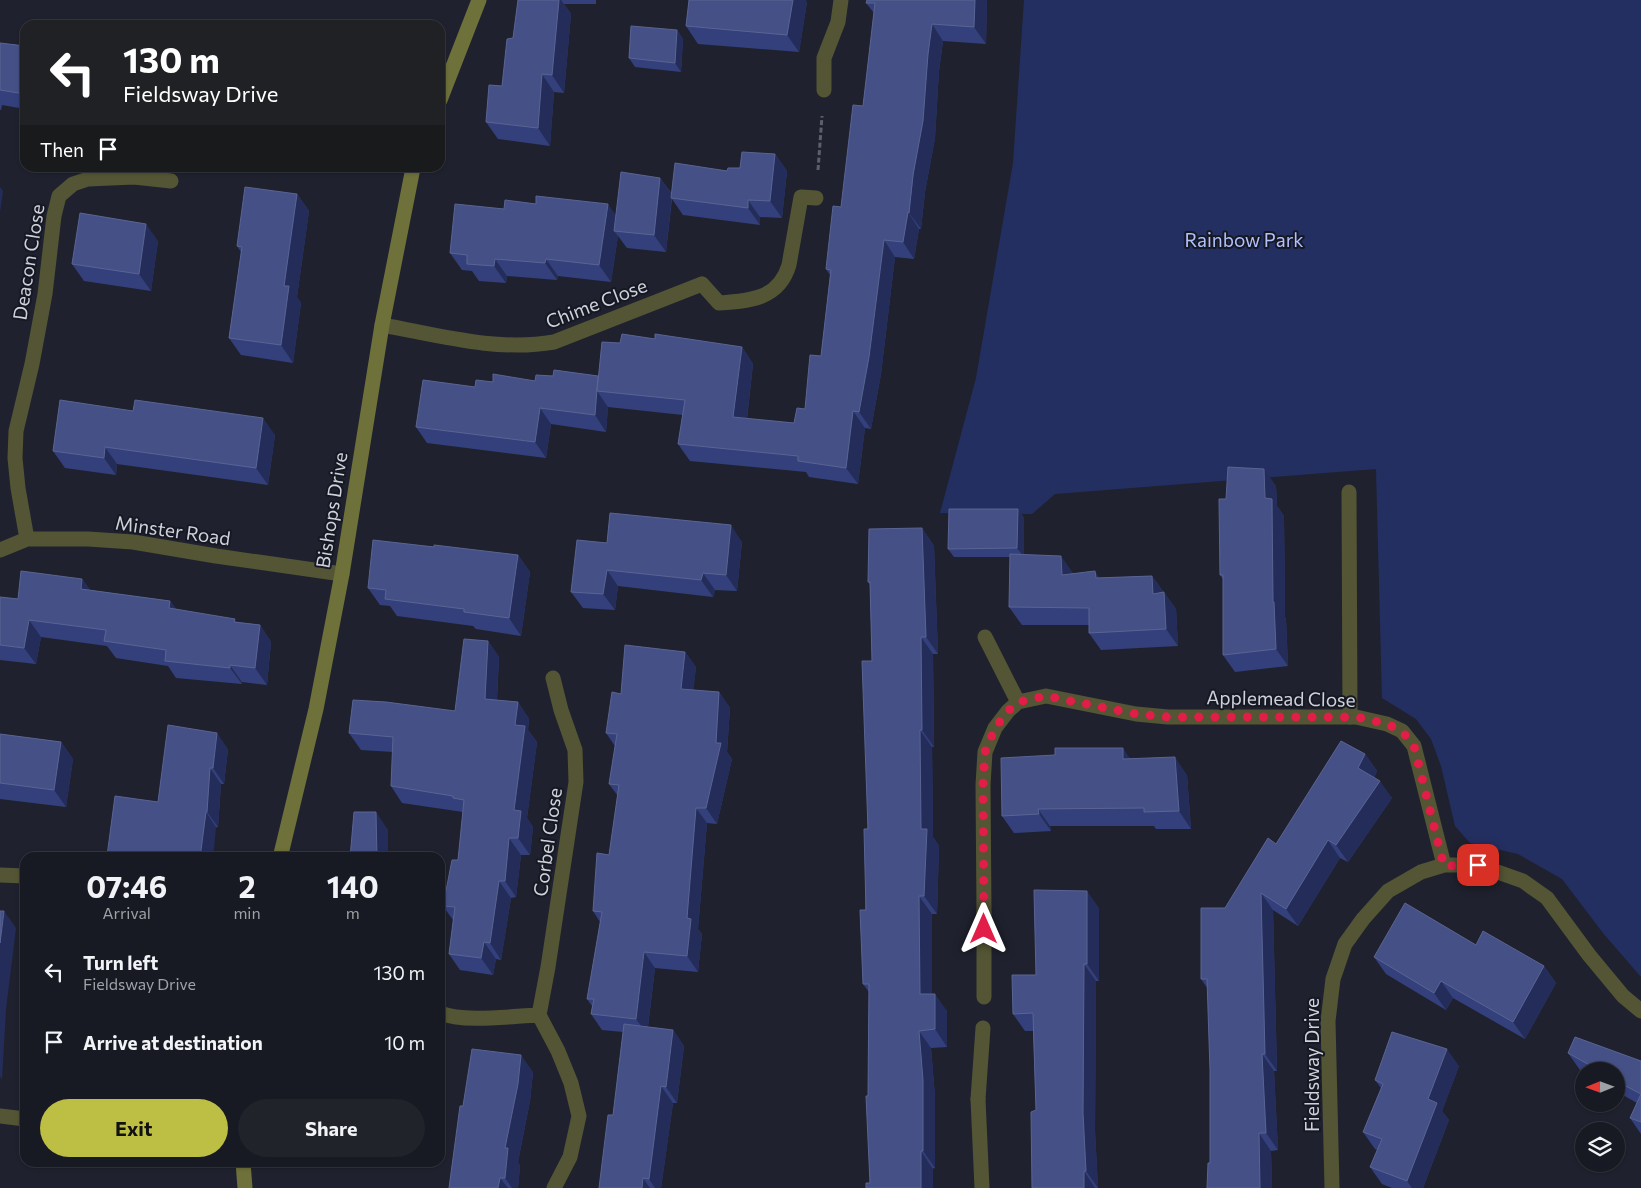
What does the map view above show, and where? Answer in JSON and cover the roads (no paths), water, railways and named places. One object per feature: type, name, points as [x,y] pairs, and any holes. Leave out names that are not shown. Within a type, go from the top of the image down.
[{"type":"street","points":[[445,87],[479,0]]},
{"type":"street","points":[[824,90],[824,58],[838,22],[841,0]]},
{"type":"street","name":"Bishops Drive","points":[[281,852],[316,709],[342,574],[382,325],[412,172]]},
{"type":"street","name":"Deacon Close","points":[[27,539],[16,468],[16,431],[32,364],[45,294],[54,216],[59,196],[73,184],[88,179],[134,177],[171,181]]},
{"type":"street","name":"Chime Close","points":[[382,325],[476,342],[510,346],[532,346],[554,342],[702,284],[720,303],[755,299],[774,290],[781,283],[787,270],[801,197],[816,198]]},
{"type":"street","points":[[1349,492],[1350,717]]},
{"type":"street","name":"Minster Road","points":[[0,550],[27,539],[88,539],[133,542],[342,574]]},
{"type":"street","points":[[984,997],[983,784],[985,752],[995,728],[1008,711],[1018,702],[985,637]]},
{"type":"street","name":"Corbel Close","points":[[539,1014],[576,782],[575,750],[561,710],[553,678]]},
{"type":"street","name":"Applemead Close","points":[[1018,702],[1046,696],[1136,714],[1168,717],[1356,717],[1387,724],[1402,731],[1414,746],[1444,866]]},
{"type":"street","name":"Fieldsway Drive","points":[[1332,1188],[1328,1021],[1333,978],[1346,944],[1363,919],[1388,891],[1421,872],[1444,866],[1478,865],[1523,881],[1547,898],[1589,955],[1623,996],[1641,1011]]},
{"type":"street","points":[[0,874],[20,876]]},
{"type":"street","points":[[445,1015],[475,1018],[539,1014],[558,1051],[571,1083],[579,1116],[570,1157],[554,1188]]},
{"type":"street","points":[[982,1188],[978,1099],[983,1028]]},
{"type":"street","points":[[0,1116],[20,1118]]},
{"type":"street","points":[[243,1167],[245,1188]]},
{"type":"park label","name":"Rainbow Park","points":[[1244,239]]}]
